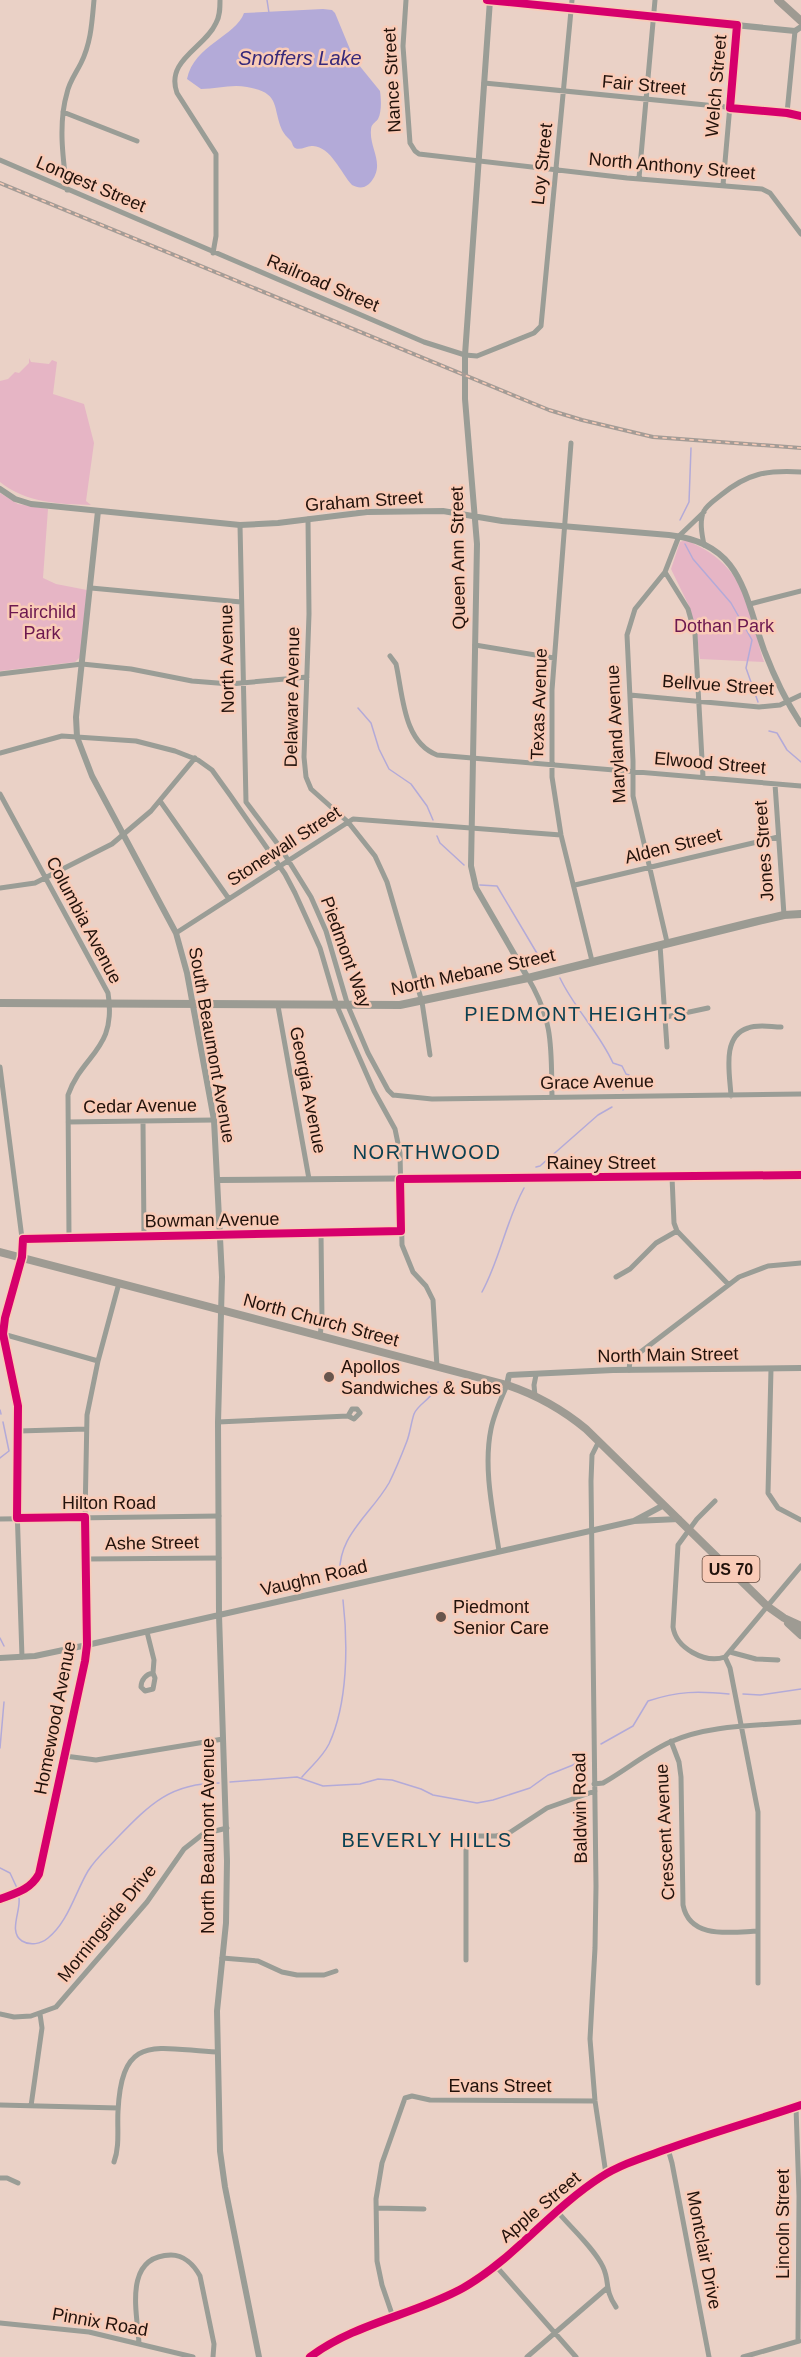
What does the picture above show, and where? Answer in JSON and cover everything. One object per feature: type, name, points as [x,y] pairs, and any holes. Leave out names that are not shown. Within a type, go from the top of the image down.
[{"type":"highway","points":[[778,0],[801,21]]},
{"type":"main road","name":"North Mebane Street","points":[[0,1003],[388,1006],[422,1002],[784,915],[801,914]]},
{"type":"main road","name":"North Church Street","points":[[0,1252],[437,1366],[507,1385],[535,1396],[578,1422],[767,1606],[801,1626]]},
{"type":"main road","name":"US 70","points":[[784,1618],[801,1635]]},
{"type":"street","points":[[66,190],[63,112],[67,90],[81,64],[92,32],[94,0]]},
{"type":"street","points":[[213,253],[216,236],[216,154],[177,93],[174,83],[178,66],[216,24],[220,0]]},
{"type":"street","name":"Nance Street","points":[[406,0],[402,38],[410,142],[419,154]]},
{"type":"street","points":[[489,0],[798,29],[787,113]]},
{"type":"street","name":"Queen Ann Street","points":[[489,0],[465,355],[465,399],[477,544],[471,866],[474,882],[540,999],[549,1024],[552,1097]]},
{"type":"street","name":"Loy Street","points":[[465,355],[477,356],[539,330],[541,324],[572,0]]},
{"type":"street","points":[[639,178],[655,0]]},
{"type":"street","name":"Welch Street","points":[[723,185],[737,25]]},
{"type":"street","name":"Fair Street","points":[[484,83],[801,116]]},
{"type":"street","points":[[63,112],[137,141]]},
{"type":"street","name":"North Anthony Street","points":[[419,154],[556,170],[762,189],[770,193],[801,234]]},
{"type":"street","name":"Longest Street","points":[[0,160],[171,235]]},
{"type":"street","name":"Railroad Street","points":[[171,235],[424,342],[465,355]]},
{"type":"street","name":"Texas Avenue","points":[[571,443],[551,706],[552,764],[554,796],[561,836],[592,961]]},
{"type":"street","points":[[679,536],[728,489],[755,475],[775,471],[801,472]]},
{"type":"street","name":"Graham Street","points":[[0,489],[15,499],[31,504],[240,525],[367,512],[443,512],[502,521],[679,536],[704,544],[722,557],[736,572],[786,703],[801,724]]},
{"type":"street","points":[[77,737],[76,717],[98,511]]},
{"type":"street","points":[[704,512],[702,525],[704,544]]},
{"type":"street","name":"Delaware Avenue","points":[[308,519],[309,593],[304,758],[306,777],[316,795],[348,822],[375,856],[387,882],[422,1002],[430,1056]]},
{"type":"street","name":"North Avenue","points":[[240,525],[245,793]]},
{"type":"street","name":"Maryland Avenue","points":[[667,1047],[663,944],[649,868],[634,806],[627,663],[628,628],[639,603],[665,572],[679,536]]},
{"type":"street","points":[[665,572],[684,601],[692,621],[696,646],[703,777]]},
{"type":"street","points":[[91,588],[241,602]]},
{"type":"street","points":[[750,604],[801,591]]},
{"type":"street","points":[[475,645],[554,658]]},
{"type":"street","name":"Elwood Street","points":[[390,656],[396,664],[413,736],[419,744],[437,755],[801,786]]},
{"type":"street","points":[[0,674],[82,664],[131,669],[203,682],[243,684],[306,677]]},
{"type":"street","name":"Bellvue Street","points":[[630,695],[759,707],[786,703],[801,695]]},
{"type":"street","name":"Piedmont Way","points":[[0,753],[56,736],[136,741],[175,750],[195,758],[212,770],[230,795],[280,866],[313,930],[338,1006],[363,1068],[397,1136],[402,1245],[406,1260],[426,1286],[433,1300],[437,1366]]},
{"type":"street","name":"South Beaumont Avenue","points":[[77,737],[92,776],[176,933],[185,961],[214,1120],[221,1310]]},
{"type":"street","points":[[0,888],[22,886],[45,879],[124,836],[160,801],[195,758]]},
{"type":"street","name":"Jones Street","points":[[775,784],[784,915]]},
{"type":"street","points":[[230,795],[245,793]]},
{"type":"street","name":"Piedmont Way","points":[[245,793],[249,808],[289,861],[311,897],[326,931],[348,1006],[368,1053],[393,1095]]},
{"type":"street","name":"Columbia Avenue","points":[[0,794],[108,993],[109,1004],[103,1042],[71,1087],[67,1103],[69,1237]]},
{"type":"street","points":[[160,801],[229,898]]},
{"type":"street","name":"Stonewall Street","points":[[176,933],[348,822],[359,818],[561,836]]},
{"type":"street","name":"Alden Street","points":[[575,885],[778,837]]},
{"type":"street","name":"Georgia Avenue","points":[[278,1006],[309,1179]]},
{"type":"street","points":[[666,1017],[708,1008]]},
{"type":"street","points":[[731,1096],[730,1050],[738,1034],[752,1027],[781,1027]]},
{"type":"street","points":[[0,1067],[23,1239],[22,1257],[5,1318],[3,1334],[15,1388],[19,1431],[16,1478],[22,1657]]},
{"type":"street","points":[[381,1103],[393,1095]]},
{"type":"street","name":"Grace Avenue","points":[[393,1095],[432,1099],[801,1095]]},
{"type":"street","name":"Cedar Avenue","points":[[68,1122],[214,1120]]},
{"type":"street","points":[[143,1122],[144,1237]]},
{"type":"street","name":"Rainey Street","points":[[218,1180],[672,1178],[801,1175]]},
{"type":"street","points":[[672,1178],[676,1231],[728,1284]]},
{"type":"street","name":"Bowman Avenue","points":[[23,1239],[401,1231]]},
{"type":"street","points":[[616,1277],[630,1269],[656,1243],[676,1231]]},
{"type":"street","points":[[320,1336],[322,1320],[321,1233]]},
{"type":"street","points":[[629,1370],[630,1361],[634,1357],[728,1284],[759,1268],[801,1263]]},
{"type":"street","name":"Homewood Avenue","points":[[0,1899],[25,1890],[39,1874],[87,1646],[86,1429],[89,1399],[119,1283]]},
{"type":"street","name":"North Beaumont Avenue","points":[[221,1310],[218,1422],[219,1615],[227,1828],[227,1892],[217,2012],[217,2052],[222,2169],[259,2357]]},
{"type":"street","points":[[3,1334],[98,1361]]},
{"type":"street","name":"North Main Street","points":[[507,1385],[509,1376],[523,1373],[536,1375],[629,1370],[801,1368]]},
{"type":"street","points":[[771,1369],[768,1494],[778,1508],[801,1520]]},
{"type":"street","points":[[535,1396],[536,1375]]},
{"type":"street","points":[[499,1551],[490,1503],[489,1443],[491,1425],[507,1385]]},
{"type":"street","points":[[218,1422],[348,1416]]},
{"type":"street","points":[[19,1431],[86,1429]]},
{"type":"street","name":"Baldwin Road","points":[[599,1442],[592,1455],[595,1948],[590,2027],[595,2101],[606,2174]]},
{"type":"street","points":[[715,1501],[689,1529],[678,1545],[674,1574],[674,1632],[677,1638],[700,1656],[714,1660],[725,1658],[801,1566]]},
{"type":"street","name":"Vaughn Road","points":[[634,1521],[664,1505]]},
{"type":"street","name":"Hilton Road","points":[[0,1519],[219,1516]]},
{"type":"street","name":"Vaughn Road","points":[[0,1658],[22,1657],[87,1646],[634,1521],[679,1519]]},
{"type":"street","name":"Ashe Street","points":[[86,1559],[219,1558]]},
{"type":"street","points":[[147,1632],[154,1660],[153,1673]]},
{"type":"street","points":[[730,1652],[756,1659],[778,1660]]},
{"type":"street","points":[[725,1658],[730,1668],[758,1812],[758,1983]]},
{"type":"street","points":[[466,1960],[466,1836],[496,1836],[509,1833],[547,1808],[595,1788],[671,1742],[708,1730],[801,1722]]},
{"type":"street","points":[[65,1756],[96,1760],[223,1739]]},
{"type":"street","name":"Crescent Avenue","points":[[671,1742],[679,1762],[681,1777],[683,1905],[686,1916],[704,1931],[758,1932]]},
{"type":"street","name":"Morningside Drive","points":[[40,2014],[56,2007],[73,1989],[147,1902],[189,1843],[203,1834],[227,1828]]},
{"type":"street","points":[[222,1958],[258,1961],[282,1972],[297,1975],[324,1975],[336,1971]]},
{"type":"street","points":[[0,2014],[23,2017],[40,2014],[42,2028],[31,2106]]},
{"type":"street","points":[[114,2162],[117,2152],[118,2108],[125,2068],[136,2054],[153,2049],[217,2052]]},
{"type":"street","name":"Evans Street","points":[[376,2208],[378,2175],[407,2097],[430,2100],[595,2101]]},
{"type":"street","points":[[0,2105],[118,2108]]},
{"type":"street","name":"Apple Street","points":[[310,2357],[351,2334],[444,2298],[466,2286],[606,2174],[668,2149],[798,2106]]},
{"type":"street","name":"Lincoln Street","points":[[798,2106],[799,2341]]},
{"type":"street","name":"Montclair Drive","points":[[668,2149],[709,2357]]},
{"type":"street","points":[[0,2178],[7,2178],[18,2183]]},
{"type":"street","points":[[393,2317],[378,2267],[376,2208],[424,2209]]},
{"type":"street","points":[[557,2211],[601,2263],[606,2276],[607,2288],[616,2307]]},
{"type":"street","points":[[139,2343],[135,2284],[140,2271],[160,2256],[174,2255],[196,2267],[201,2276],[214,2344],[213,2357]]},
{"type":"street","points":[[495,2265],[576,2357]]},
{"type":"street","points":[[527,2357],[607,2288]]},
{"type":"street","name":"Pinnix Road","points":[[0,2323],[89,2332],[193,2357]]},
{"type":"street","points":[[743,2357],[799,2341]]},
{"type":"green space","points":[[29,358],[31,362],[49,364],[52,360],[57,362],[53,394],[84,404],[94,443],[86,501],[91,505],[43,501],[21,494],[0,482],[0,381],[8,379],[15,372],[19,373],[29,363]]},
{"type":"green space","name":"Fairchild Park","points":[[0,493],[18,504],[48,509],[43,578],[56,584],[87,590],[81,656],[75,662],[0,671]]},
{"type":"green space","name":"Dothan Park","points":[[685,540],[721,561],[732,574],[748,605],[764,662],[700,659],[689,606],[671,569],[680,542]]},
{"type":"water","name":"Snoffers Lake","points":[[332,10],[335,13],[354,59],[380,91],[380,113],[371,130],[377,170],[369,184],[363,187],[352,185],[335,161],[319,147],[308,146],[297,149],[294,147],[282,130],[274,102],[265,93],[241,86],[201,89],[187,79],[191,67],[198,58],[233,28],[244,13]]},
{"type":"waterway","points":[[267,0],[269,13]]},
{"type":"waterway","points":[[680,520],[689,502],[691,448]]},
{"type":"waterway","points":[[685,544],[693,559],[731,603],[752,640],[746,668],[758,702]]},
{"type":"waterway","points":[[358,708],[371,723],[379,749],[389,769],[411,784],[427,806],[433,820]]},
{"type":"waterway","points":[[769,731],[777,733],[787,750],[801,762]]},
{"type":"waterway","points":[[437,836],[440,843],[464,865]]},
{"type":"waterway","points":[[480,885],[497,886],[538,955],[547,963]]},
{"type":"waterway","points":[[560,978],[613,1063],[622,1066],[629,1075],[623,1090]]},
{"type":"waterway","points":[[536,1167],[540,1166],[598,1115],[612,1107]]},
{"type":"waterway","points":[[482,1292],[524,1188]]},
{"type":"waterway","points":[[340,1578],[343,1550],[356,1527],[389,1483],[407,1441],[414,1414],[432,1394],[438,1382]]},
{"type":"waterway","points":[[0,1410],[1,1414]]},
{"type":"waterway","points":[[0,1458],[9,1451],[3,1422]]},
{"type":"waterway","points":[[302,1777],[320,1758],[329,1744],[340,1710],[346,1654],[343,1600]]},
{"type":"waterway","points":[[0,1638],[4,1646]]},
{"type":"waterway","points":[[743,1694],[760,1695],[801,1689]]},
{"type":"waterway","points":[[601,1744],[633,1726],[648,1701],[688,1693],[729,1694]]},
{"type":"waterway","points":[[0,1748],[4,1702]]},
{"type":"waterway","points":[[230,1782],[297,1777],[323,1786],[360,1784],[378,1779],[392,1780],[433,1795],[477,1803],[530,1788],[548,1775],[573,1765],[586,1754]]},
{"type":"waterway","points":[[19,1898],[15,1927],[18,1937],[22,1941],[35,1944],[45,1940],[61,1924],[91,1866],[151,1805],[174,1791],[202,1784],[219,1783]]},
{"type":"waterway","points":[[0,1868],[10,1873],[17,1888]]},
{"type":"railway","points":[[0,183],[549,410],[653,437],[801,448]]},
{"type":"cycle path","points":[[487,0],[737,25],[730,108],[801,116]]},
{"type":"cycle path","points":[[0,1899],[27,1887],[39,1874],[87,1645],[85,1517],[17,1518],[18,1406],[3,1334],[5,1318],[22,1257],[23,1239],[401,1231],[400,1179],[801,1175]]},
{"type":"cycle path","points":[[310,2357],[327,2345],[365,2327],[463,2288],[499,2263],[583,2190],[617,2168],[684,2143],[801,2105]]},
{"type":"place","name":"Apollos Sandwiches & Subs","points":[[329,1377]]},
{"type":"place","name":"Piedmont Senior Care","points":[[441,1617]]},
{"type":"district","name":"PIEDMONT HEIGHTS","points":[[576,1014]]},
{"type":"district","name":"NORTHWOOD","points":[[427,1152]]},
{"type":"district","name":"BEVERLY HILLS","points":[[427,1840]]}]
